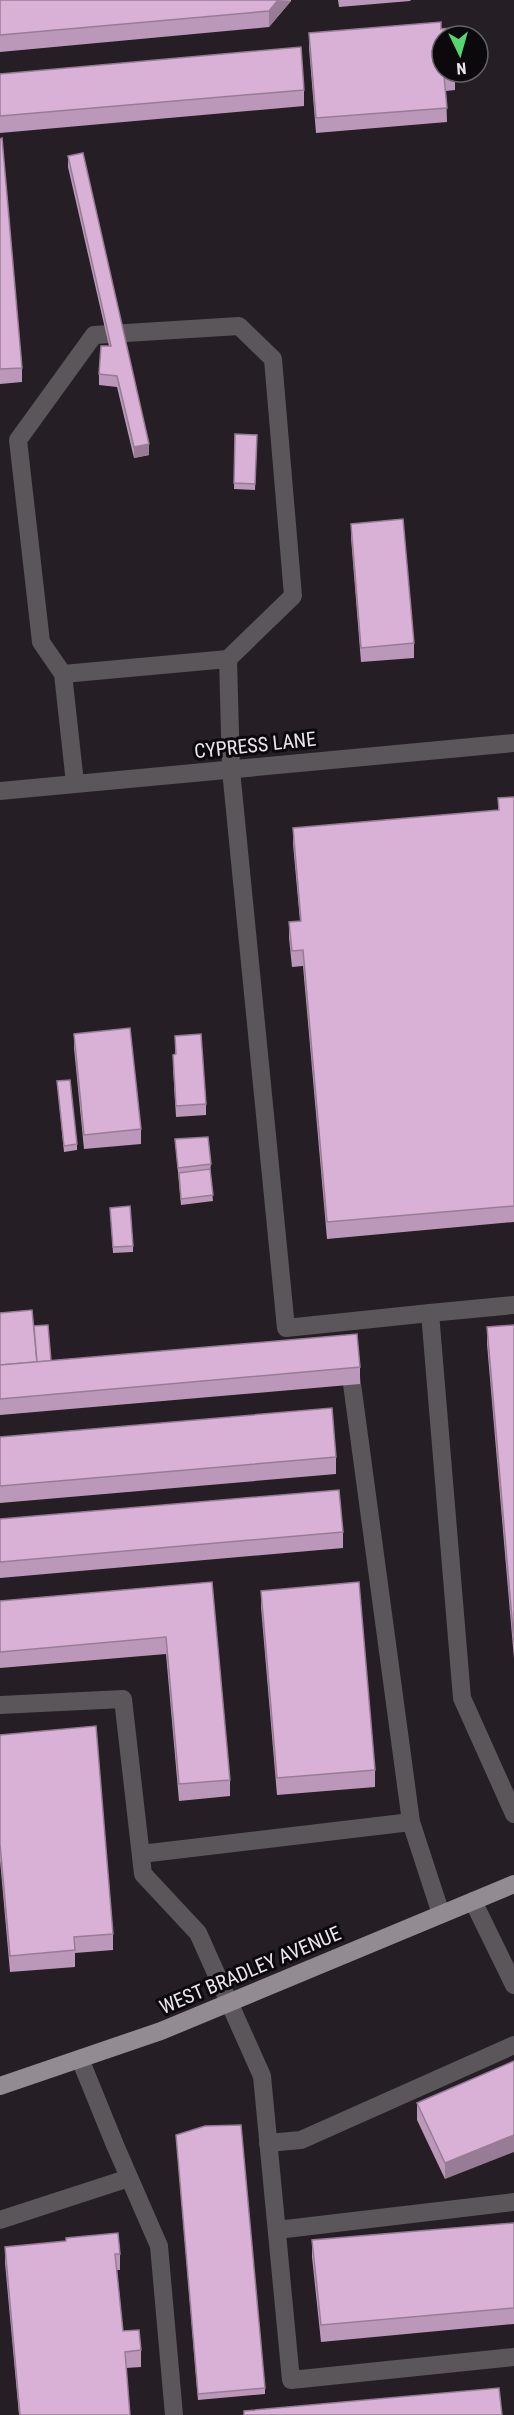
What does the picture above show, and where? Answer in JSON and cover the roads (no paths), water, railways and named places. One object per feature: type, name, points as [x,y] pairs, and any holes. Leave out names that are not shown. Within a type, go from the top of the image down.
[{"type":"main road","name":"WEST BRADLEY AVENUE","points":[[0,2086],[161,2031],[514,1884]]},
{"type":"street","points":[[63,674],[228,659],[293,596],[273,359],[239,326],[94,335],[18,440],[41,642],[63,674],[75,783]]},
{"type":"street","points":[[228,659],[231,770],[285,1328],[514,1305]]},
{"type":"street","name":"CYPRESS LANE","points":[[0,791],[514,742]]},
{"type":"street","points":[[430,1313],[462,1698],[514,1814]]},
{"type":"street","points":[[350,1370],[411,1822],[441,1914]]},
{"type":"street","points":[[0,1705],[123,1699],[143,1874],[198,1933],[262,2076],[291,2379],[514,2357]]},
{"type":"street","points":[[141,1854],[411,1822]]},
{"type":"street","points":[[472,1901],[514,1985]]},
{"type":"street","points":[[268,2143],[301,2140],[514,2045]]},
{"type":"street","points":[[80,2059],[159,2246],[174,2415]]},
{"type":"street","points":[[0,2220],[129,2178]]},
{"type":"street","points":[[277,2230],[514,2202]]}]
